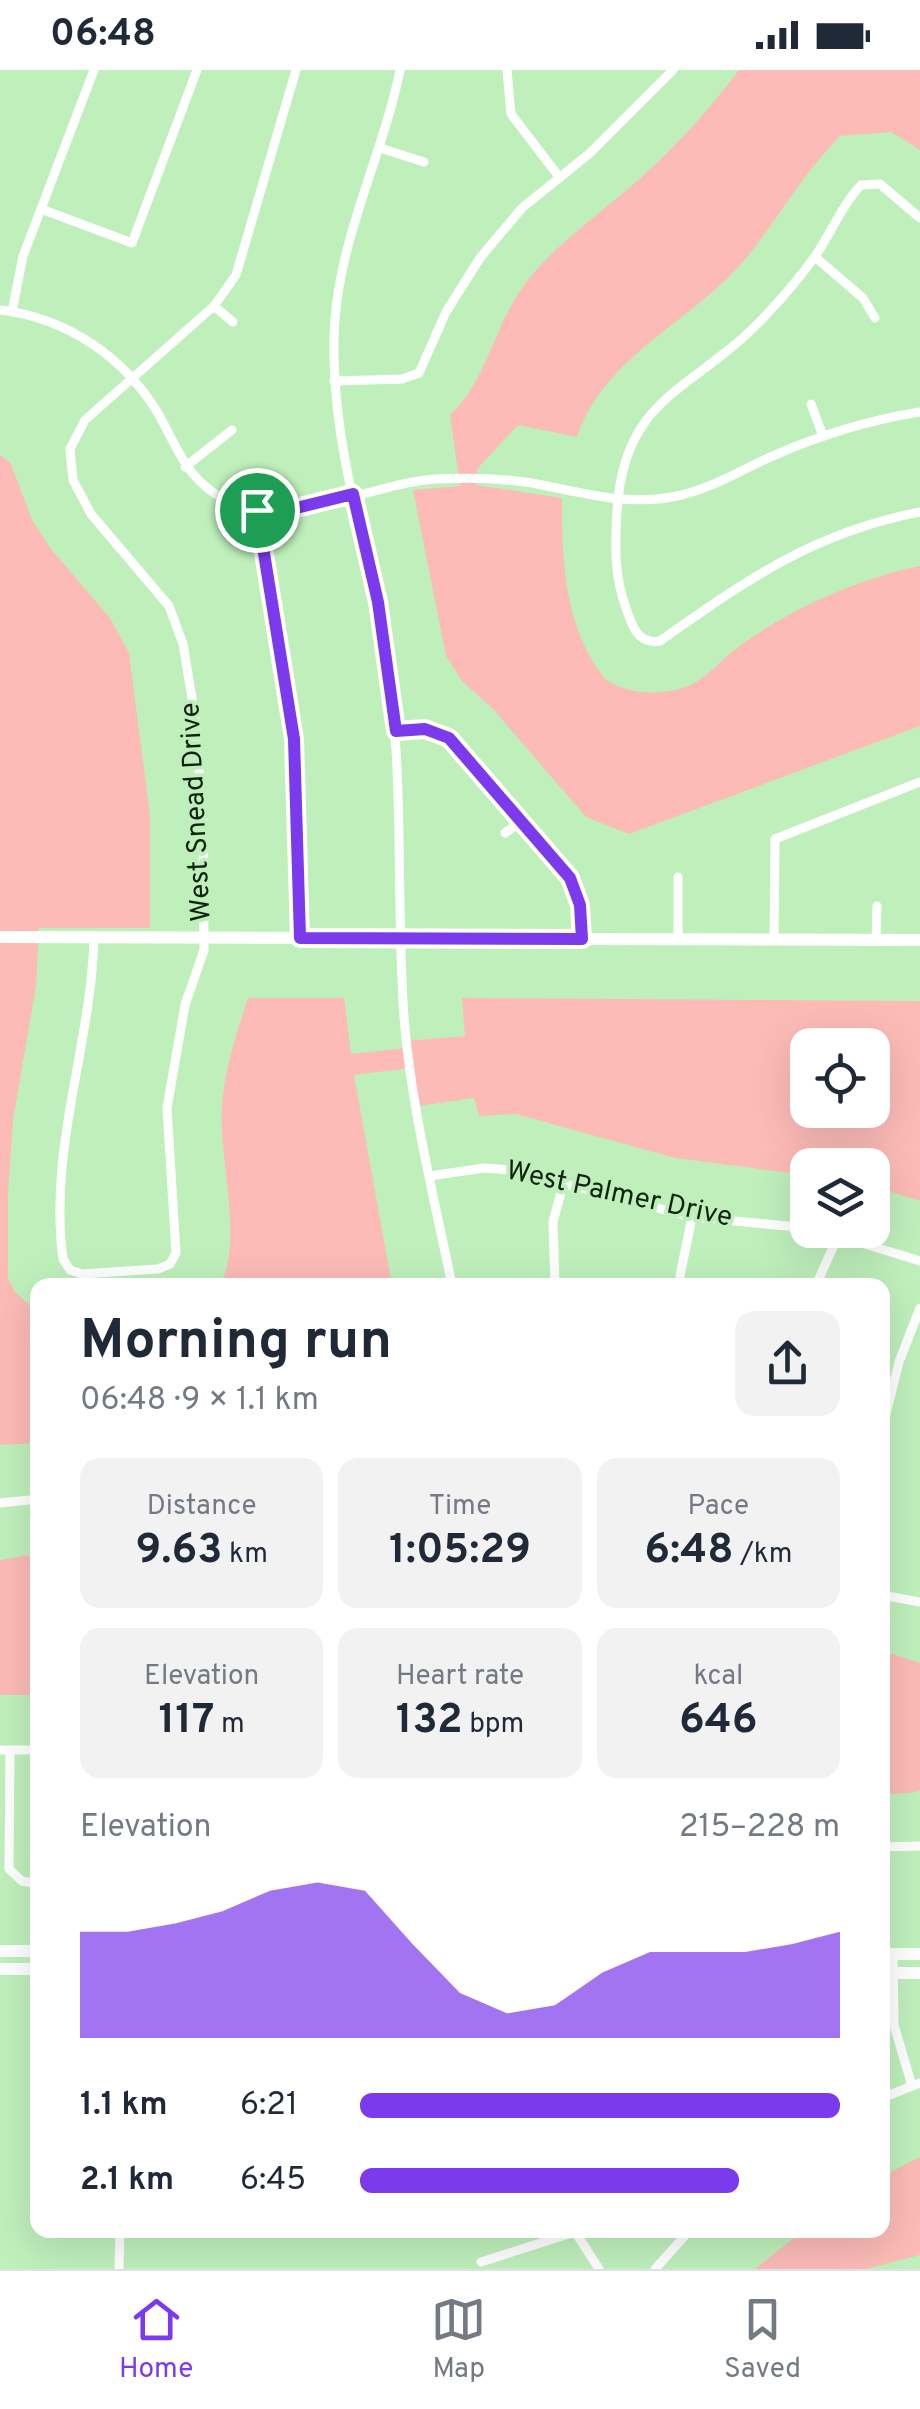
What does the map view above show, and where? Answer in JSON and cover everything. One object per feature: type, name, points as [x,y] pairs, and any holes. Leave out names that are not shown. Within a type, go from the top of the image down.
[{"type":"street","points":[[12,312],[24,256],[94,70]]},
{"type":"street","points":[[41,209],[132,242],[197,70]]},
{"type":"street","name":"West Snead Drive","points":[[94,938],[92,980],[61,1147],[63,1259],[70,1270],[82,1274],[164,1268],[176,1253],[167,1108],[183,1015],[201,964],[204,938],[201,778],[184,644],[159,590],[118,549],[91,514],[73,480],[69,459],[78,428],[214,306],[236,275],[296,70]]},
{"type":"street","points":[[400,70],[340,285],[334,382],[353,494],[378,602],[396,731],[403,832],[407,1048],[451,1278]]},
{"type":"street","points":[[507,70],[512,114],[560,178]]},
{"type":"street","points":[[334,382],[402,379],[419,373],[446,312],[480,258],[522,208],[624,122],[668,72]]},
{"type":"street","points":[[380,148],[424,162]]},
{"type":"street","points":[[920,218],[888,189],[865,183],[814,257],[755,327],[645,418],[624,457],[618,501],[619,587],[637,634],[652,642],[734,586],[796,552],[870,524],[920,512]]},
{"type":"street","points":[[814,257],[862,298],[875,318]]},
{"type":"street","points":[[214,306],[232,322]]},
{"type":"street","points":[[0,310],[56,324],[98,346],[133,379],[161,420],[185,467],[210,492],[257,510],[288,510],[418,480],[492,478],[618,501],[691,492],[823,436],[920,412]]},
{"type":"street","points":[[812,404],[823,436]]},
{"type":"street","points":[[185,467],[232,430]]},
{"type":"street","points":[[257,510],[294,739],[300,938]]},
{"type":"street","points":[[396,731],[425,729],[449,738],[570,878],[580,905],[582,939]]},
{"type":"street","points":[[774,940],[775,839],[920,782]]},
{"type":"street","points":[[505,833],[520,822]]},
{"type":"street","points":[[678,877],[678,940]]},
{"type":"street","points":[[876,940],[877,906]]},
{"type":"street","points":[[0,937],[920,940]]},
{"type":"street","name":"West Palmer Drive","points":[[430,1176],[484,1168],[692,1217],[790,1226]]},
{"type":"street","points":[[555,1278],[553,1222],[563,1184]]},
{"type":"street","points":[[680,1276],[692,1217]]},
{"type":"street","points":[[819,1278],[833,1248]]},
{"type":"street","points":[[883,1248],[920,1260]]},
{"type":"street","points":[[890,1398],[920,1308]]},
{"type":"street","points":[[0,1503],[30,1500]]},
{"type":"street","points":[[890,1596],[920,1602]]},
{"type":"street","points":[[5,1750],[8,1869],[22,1882],[30,1883]]},
{"type":"street","points":[[890,1847],[920,1846]]},
{"type":"street","points":[[0,1951],[30,1951]]},
{"type":"street","points":[[890,1954],[920,1954]]},
{"type":"street","points":[[0,1969],[30,1969]]},
{"type":"street","points":[[890,1973],[920,1973]]},
{"type":"street","points":[[890,1990],[894,2025],[916,2084],[890,2095]]},
{"type":"street","points":[[119,2269],[120,2238]]},
{"type":"street","points":[[481,2262],[554,2238]]},
{"type":"street","points":[[580,2238],[600,2269]]},
{"type":"street","points":[[655,2269],[683,2238]]},
{"type":"shaded area","points":[[739,70],[920,70],[920,150],[891,132],[840,136],[726,280],[608,383],[590,408],[577,437],[518,425],[477,469],[476,485],[562,498],[568,593],[581,638],[605,679],[641,692],[690,685],[742,644],[805,606],[873,578],[920,566],[920,726],[629,834],[586,817],[493,709],[462,681],[446,656],[413,490],[460,486],[450,415],[473,386],[508,311],[531,276],[671,149]]},
{"type":"shaded area","points":[[0,455],[11,464],[32,520],[51,549],[110,618],[129,653],[150,815],[150,928],[39,928],[36,986],[13,1120],[8,1194],[8,1278],[15,1292],[30,1306],[30,1443],[0,1445]]},
{"type":"shaded area","points":[[248,998],[344,998],[351,1054],[406,1048],[406,1041],[465,1036],[462,998],[920,1001],[920,1201],[890,1191],[890,1148],[790,1148],[790,1173],[675,1158],[516,1114],[479,1116],[474,1098],[417,1106],[410,1068],[354,1075],[391,1278],[223,1278],[230,1246],[230,1222],[222,1105],[228,1064]]},
{"type":"shaded area","points":[[30,1555],[30,1695],[0,1695],[0,1560]]},
{"type":"shaded area","points":[[890,1653],[920,1663],[920,1790],[890,1794]]},
{"type":"shaded area","points":[[920,2157],[920,2255],[865,2269],[755,2269],[794,2238],[890,2238],[890,2172]]},
{"type":"route","points":[[353,494],[378,602],[396,731],[425,729],[449,738],[570,878],[580,905],[582,939],[300,938],[300,830],[294,739],[257,510],[302,508],[353,494]]}]
